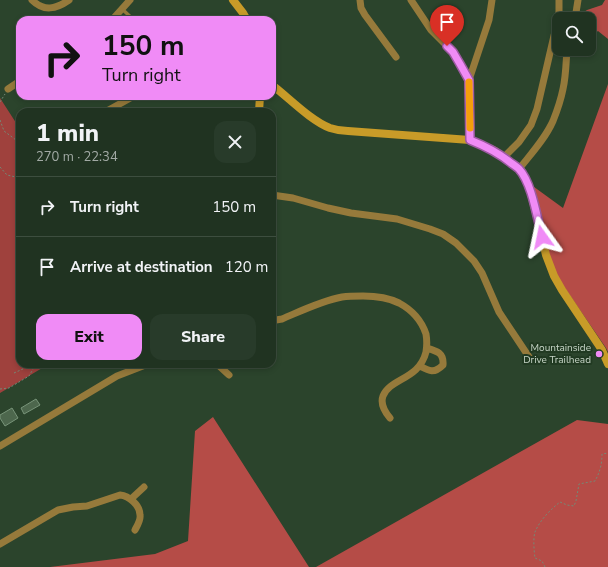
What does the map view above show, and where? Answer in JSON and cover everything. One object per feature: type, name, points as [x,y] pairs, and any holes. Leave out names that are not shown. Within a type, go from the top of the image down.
[{"type":"street","points":[[32,0],[40,6],[52,8],[64,4],[69,0]]},
{"type":"street","points":[[116,16],[130,0]]},
{"type":"street","points":[[233,0],[245,16]]},
{"type":"street","points":[[360,0],[366,15],[396,57]]},
{"type":"street","points":[[411,0],[431,30],[453,52],[469,80]]},
{"type":"street","points":[[470,140],[469,80],[489,20],[492,0]]},
{"type":"street","points":[[504,157],[519,142],[530,125],[537,109],[559,14],[559,0]]},
{"type":"street","points":[[576,12],[578,0]]},
{"type":"street","points":[[519,169],[535,149],[553,120],[563,88],[566,73],[567,56]]},
{"type":"street","points":[[8,89],[16,84]]},
{"type":"street","points":[[276,88],[314,119],[336,130],[470,140],[504,157],[519,169],[529,186],[546,255],[554,276],[602,350],[608,364]]},
{"type":"street","points":[[112,108],[127,100]]},
{"type":"street","points":[[276,196],[293,198],[351,213],[397,219],[443,234],[456,243],[474,261],[482,273],[499,312],[529,357]]},
{"type":"street","points":[[276,320],[282,319],[323,302],[341,297],[384,297],[394,300],[410,309],[420,321],[424,330],[427,338],[427,348],[420,366],[408,376],[389,388],[383,395],[382,404],[386,414],[390,418]]},
{"type":"street","points":[[420,366],[434,371],[443,365],[442,356],[435,350],[427,348]]},
{"type":"street","points":[[0,446],[117,376],[138,368]]},
{"type":"street","points":[[221,368],[229,375]]},
{"type":"street","points":[[131,499],[144,487]]},
{"type":"street","points":[[0,544],[58,510],[87,506],[120,495],[131,499],[138,507],[140,519],[135,530]]},
{"type":"lane","points":[[122,9],[130,16]]},
{"type":"path","points":[[0,102],[8,89]]},
{"type":"path","points":[[0,120],[4,131],[16,140]]},
{"type":"path","points":[[0,167],[7,174],[16,177]]},
{"type":"path","points":[[14,373],[26,368]]},
{"type":"path","points":[[0,389],[9,388],[28,376],[33,368]]},
{"type":"path","points":[[545,567],[542,561],[535,558],[535,533],[539,525],[551,509],[560,502],[574,506],[579,484],[595,481],[599,474],[602,454],[608,453]]},
{"type":"shaded area","points":[[605,0],[608,0],[608,39],[598,31],[596,32],[596,12],[584,12],[602,5]]},
{"type":"shaded area","points":[[608,84],[608,352],[556,275],[533,213],[530,184],[563,208]]},
{"type":"shaded area","points":[[0,98],[16,123],[16,368],[42,368],[0,393]]},
{"type":"shaded area","points":[[213,417],[309,567],[50,567],[155,554],[188,541],[195,431]]},
{"type":"shaded area","points":[[577,420],[608,424],[608,567],[316,567]]},
{"type":"building","points":[[36,399],[40,405],[24,414],[21,408]]},
{"type":"building","points":[[12,408],[18,418],[5,426],[0,418],[0,415]]},
{"type":"slow traffic","points":[[469,82],[470,128]]},
{"type":"place","name":"Mountainside Drive Trailhead","points":[[599,354]]},
{"type":"route","points":[[447,46],[453,52],[469,80],[470,140],[494,151],[519,169],[529,186],[542,237]]}]
